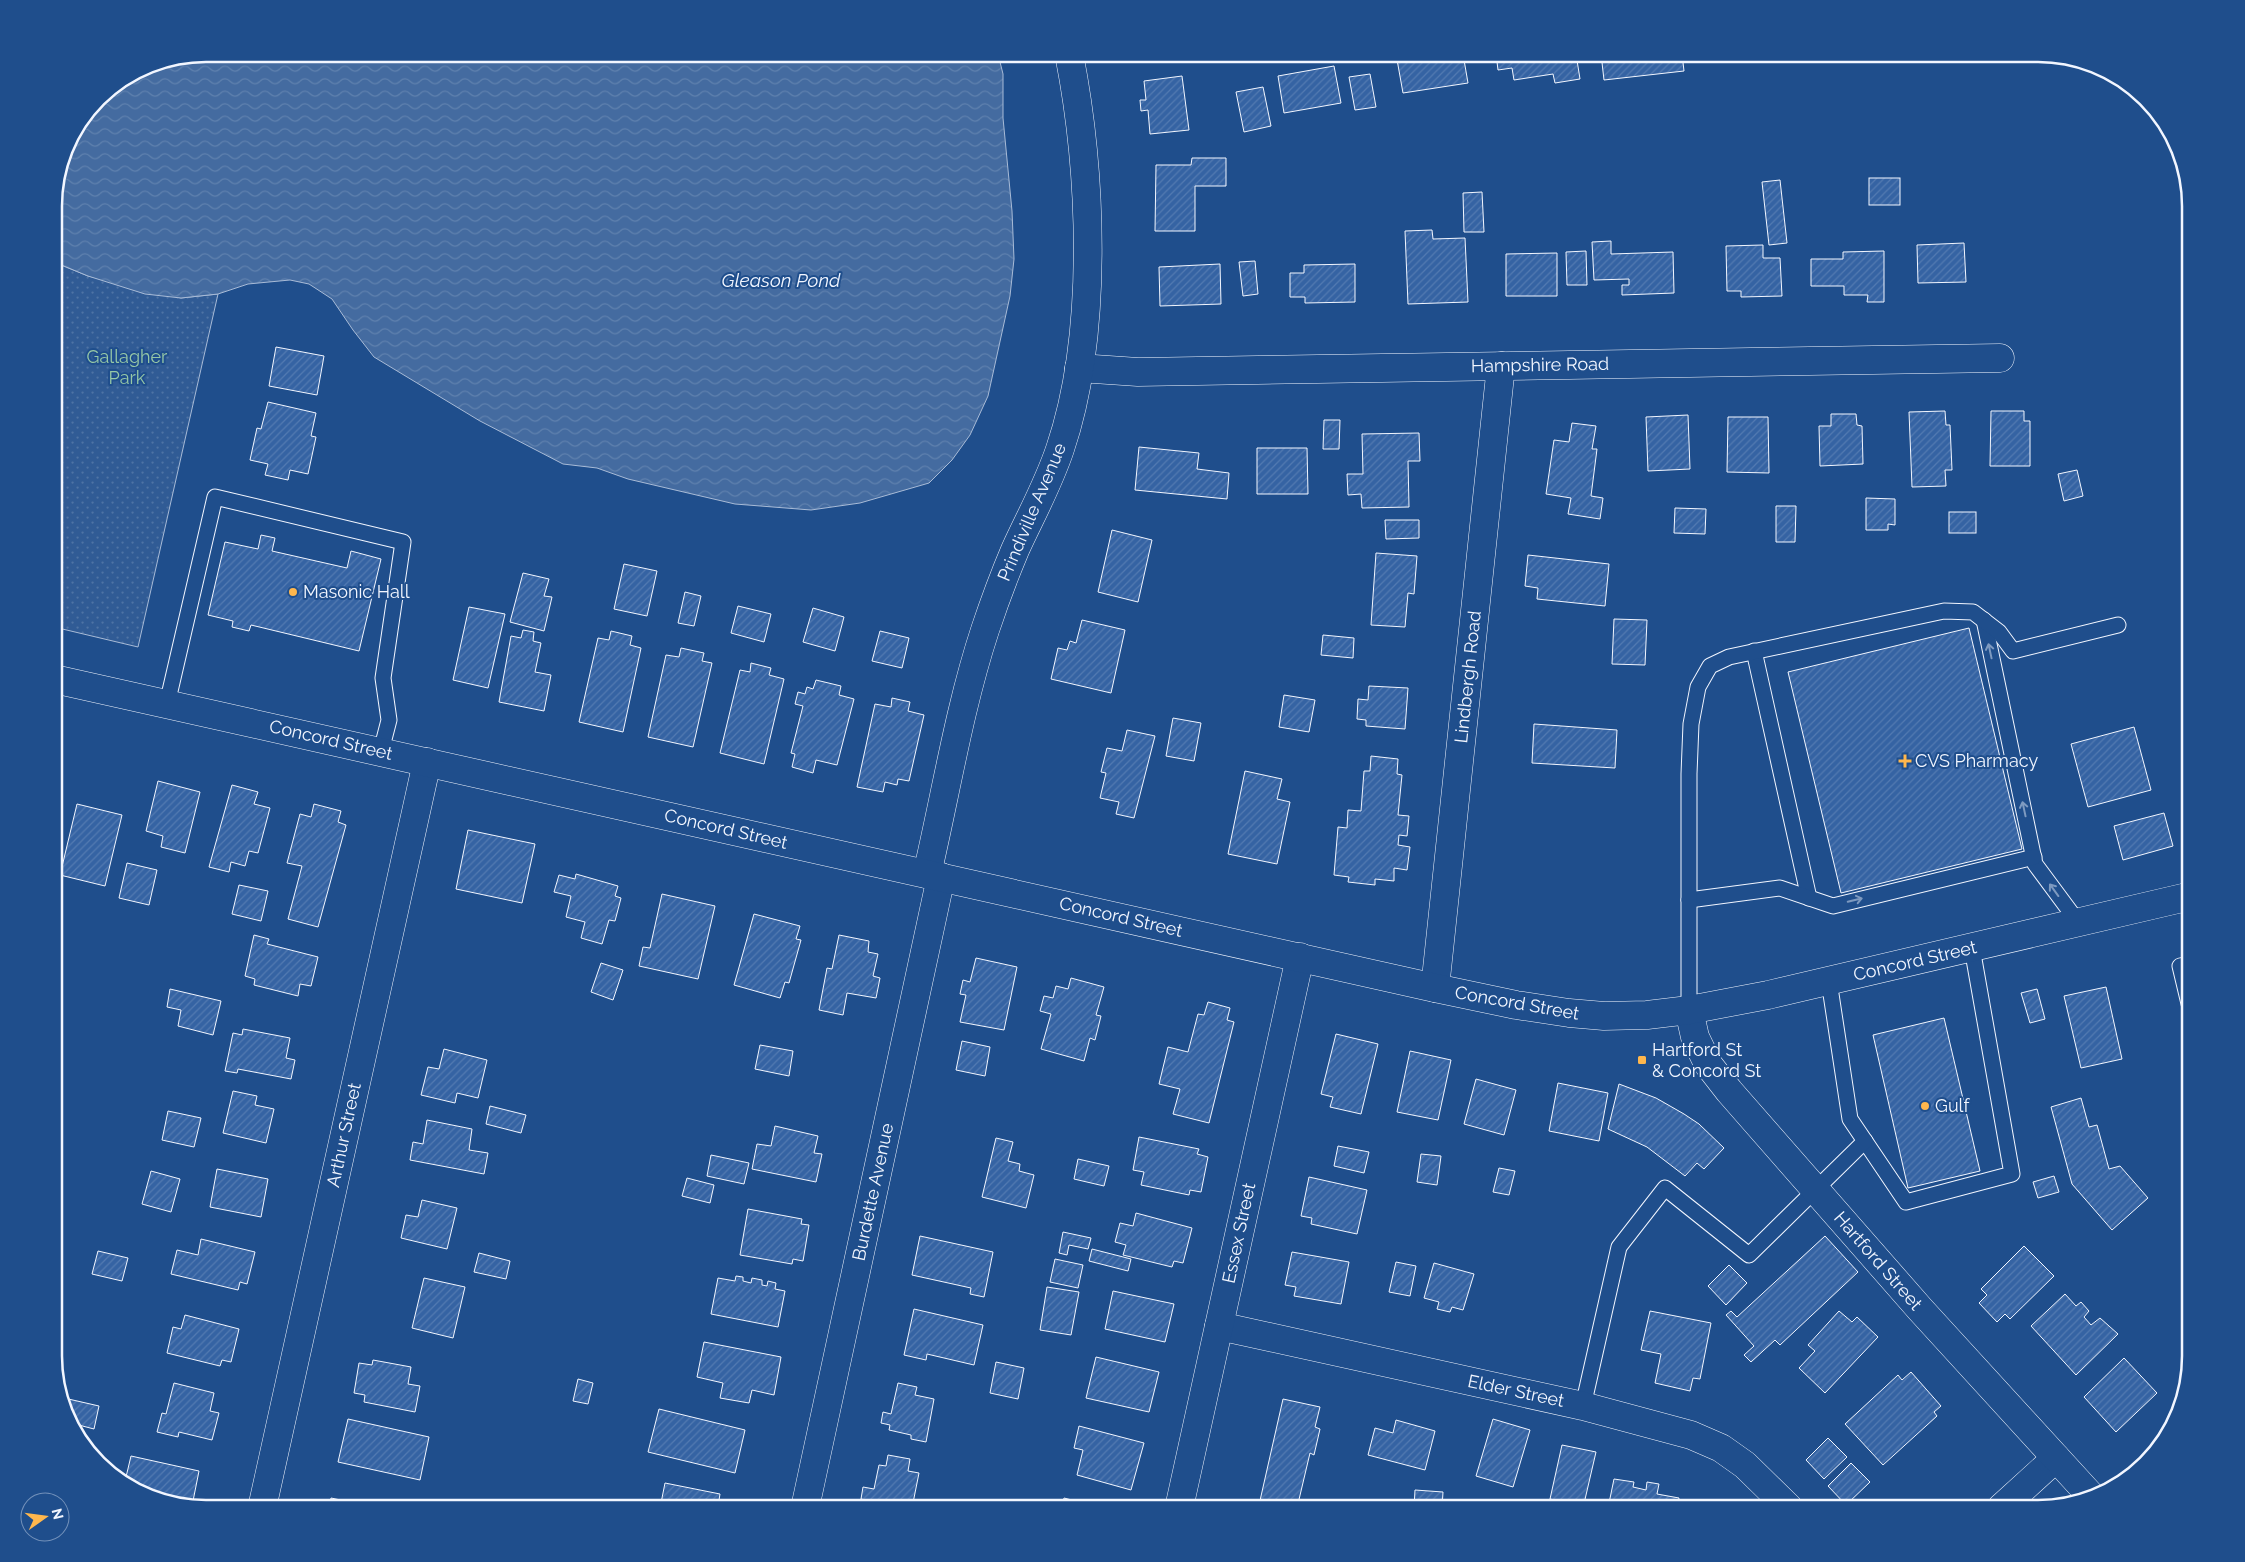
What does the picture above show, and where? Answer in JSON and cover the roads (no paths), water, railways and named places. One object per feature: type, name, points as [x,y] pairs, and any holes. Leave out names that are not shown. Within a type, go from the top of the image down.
[{"type":"street","name":"Prindiville Avenue","points":[[934,875],[968,687],[985,632],[1008,569],[1044,492],[1060,449],[1071,410],[1079,368],[1085,292],[1086,220],[1080,125],[1070,62]]},
{"type":"street","name":"Hampshire Road","points":[[1079,368],[1138,372],[2000,358]]},
{"type":"street","name":"Lindbergh Road","points":[[1435,988],[1501,366]]},
{"type":"street","name":"Concord Street","points":[[63,680],[1435,988],[1516,1005],[1569,1013],[1604,1016],[1647,1015],[1690,1010],[1829,981],[2182,898]]},
{"type":"street","name":"Arthur Street","points":[[264,1500],[427,762]]},
{"type":"street","name":"Burdette Avenue","points":[[807,1500],[934,875]]},
{"type":"street","name":"Essex Street","points":[[1181,1500],[1300,958]]},
{"type":"street","name":"Hartford Street","points":[[1690,1010],[1695,1037],[1708,1064],[1729,1091],[1815,1190],[2087,1491]]},
{"type":"street","name":"Elder Street","points":[[1219,1326],[1583,1406],[1690,1434],[1721,1448],[1745,1465],[1781,1500]]},
{"type":"street","points":[[2010,1500],[2056,1458]]},
{"type":"lane","points":[[166,704],[215,497],[403,542],[383,678],[390,720],[381,752]]},
{"type":"lane","points":[[1690,1010],[1691,724],[1698,687],[1710,666],[1730,657],[1754,651],[1944,611],[1973,612],[1999,632],[2013,651],[2118,625]]},
{"type":"lane","points":[[1984,620],[2035,864],[2078,922]]},
{"type":"lane","points":[[1754,651],[1808,898]]},
{"type":"lane","points":[[1689,900],[1780,888],[1833,906],[2034,857]]},
{"type":"lane","points":[[1829,981],[1850,1119],[1906,1202],[2012,1174],[1972,948]]},
{"type":"lane","points":[[1583,1406],[1619,1247],[1665,1188],[1749,1255],[1865,1141]]},
{"type":"water","name":"Gleason Pond","points":[[206,62],[1000,62],[1003,74],[1003,118],[1012,211],[1014,259],[1010,296],[988,396],[970,435],[952,460],[929,483],[860,503],[811,510],[735,504],[628,479],[597,468],[563,464],[480,421],[374,357],[332,299],[309,284],[290,280],[248,284],[218,294],[181,298],[145,294],[88,276],[63,266],[63,197],[67,169],[73,151],[92,119],[111,98],[143,77],[169,67]]},
{"type":"place","name":"Masonic Hall","points":[[293,592]]},
{"type":"place","name":"CVS Pharmacy","points":[[1905,761]]},
{"type":"place","name":"Hartford St & Concord St","points":[[1642,1060]]},
{"type":"place","name":"Gulf","points":[[1925,1106]]},
{"type":"park label","name":"Gallagher Park","points":[[127,367]]}]
